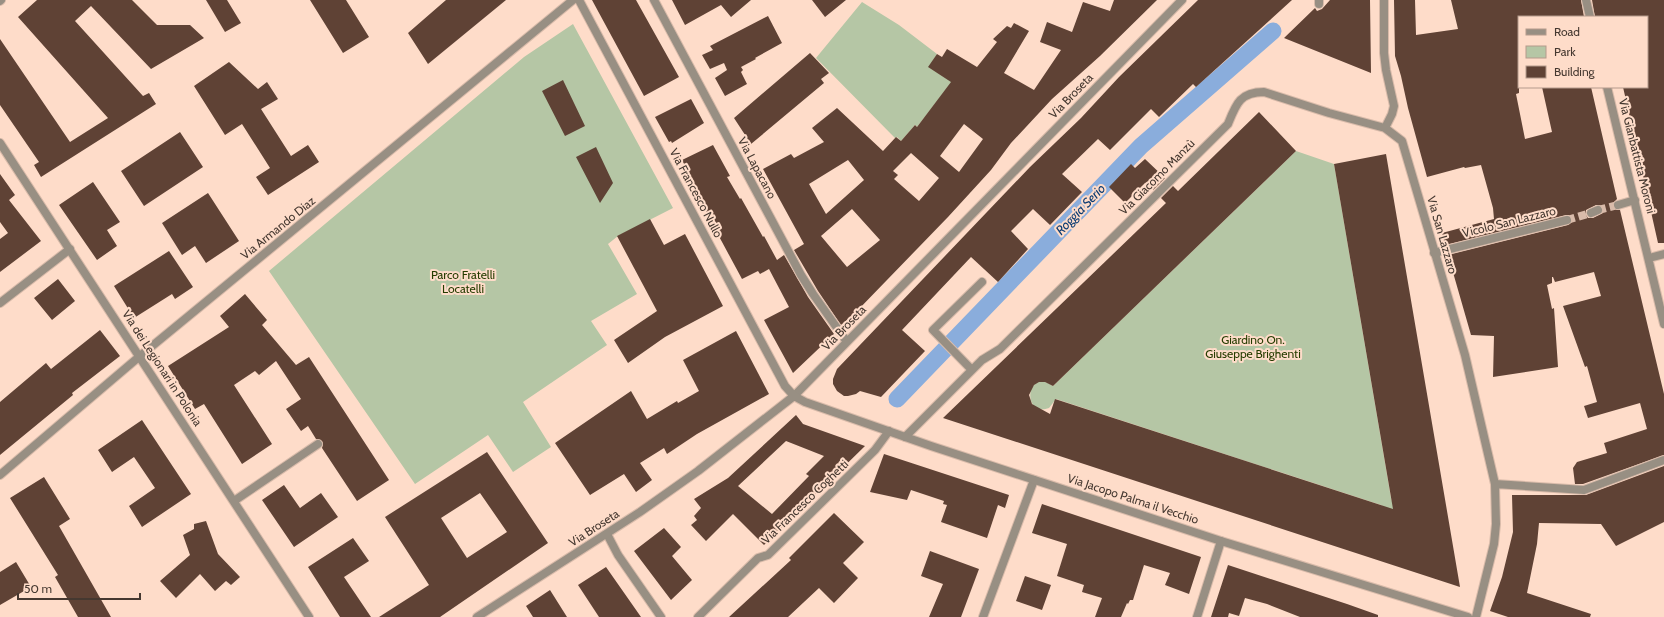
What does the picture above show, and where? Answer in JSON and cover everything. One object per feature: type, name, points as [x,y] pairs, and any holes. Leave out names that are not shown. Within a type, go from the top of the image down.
[{"type":"street","name":"Via Armando Diaz","points":[[0,476],[140,356],[573,0]]},
{"type":"street","name":"Via Francesco Nullo","points":[[579,0],[785,386],[794,396]]},
{"type":"street","name":"Via Lapacano","points":[[654,0],[801,275],[847,342]]},
{"type":"street","name":"Via Broseta","points":[[477,617],[607,534],[698,471],[794,396],[1182,0]]},
{"type":"street","points":[[1384,0],[1384,52],[1386,70],[1394,106],[1385,128]]},
{"type":"street","points":[[1586,0],[1590,16]]},
{"type":"street","name":"Via Gianbattista Moroni","points":[[1607,88],[1664,324]]},
{"type":"street","name":"Via Giacomo Manzù","points":[[905,437],[982,360],[1000,349],[1228,124],[1236,105],[1245,95],[1254,92],[1264,92],[1329,113],[1385,128]]},
{"type":"street","name":"Via San Lazzaro","points":[[1385,128],[1402,141],[1465,355],[1496,484],[1496,524],[1494,544],[1476,617]]},
{"type":"street","name":"Via dei Legionari in Polonia","points":[[0,143],[309,617]]},
{"type":"street","points":[[1618,205],[1635,200]]},
{"type":"street","name":"Vicolo San Lazzaro","points":[[1434,253],[1566,220]]},
{"type":"street","points":[[0,303],[70,249]]},
{"type":"street","points":[[1649,258],[1664,254]]},
{"type":"street","points":[[972,370],[932,330],[982,282]]},
{"type":"street","name":"Via Jacopo Palma il Vecchio","points":[[794,396],[805,402],[832,412],[1034,480],[1221,541],[1468,617]]},
{"type":"street","name":"Via Francesco Coghetti","points":[[698,617],[758,558],[768,555],[875,450],[889,431]]},
{"type":"street","points":[[234,501],[318,444]]},
{"type":"street","points":[[1496,484],[1584,490],[1664,460]]},
{"type":"street","points":[[983,617],[1034,480]]},
{"type":"street","points":[[607,534],[618,555],[661,617]]},
{"type":"street","points":[[1197,617],[1221,541]]},
{"type":"green space","points":[[862,2],[899,25],[937,54],[929,67],[955,84],[951,83],[917,127],[915,125],[901,141],[897,137],[895,138],[816,58]]},
{"type":"green space","name":"Parco Fratelli Locatelli","points":[[573,24],[673,208],[618,236],[608,244],[637,294],[591,321],[607,345],[523,402],[551,447],[513,472],[488,435],[415,484],[269,271],[524,57]]},
{"type":"green space","name":"Giardino On. Giuseppe Brighenti","points":[[1296,151],[1334,164],[1391,498],[1396,514],[1381,505],[1056,399],[1049,408],[1040,409],[1034,406],[1031,400],[1030,393],[1032,387],[1037,382],[1044,382],[1053,386]]},
{"type":"building","points":[[37,0],[132,0],[157,25],[190,25],[204,38],[151,69],[91,6],[75,21],[143,96],[149,93],[156,104],[41,177],[34,165],[39,162],[0,105],[0,39],[70,142],[108,118],[18,17]]},
{"type":"building","points":[[206,0],[227,0],[241,23],[225,32]]},
{"type":"building","points":[[310,0],[346,0],[369,37],[343,53]]},
{"type":"building","points":[[446,0],[506,0],[428,64],[408,33]]},
{"type":"building","points":[[592,0],[636,0],[679,77],[644,96]]},
{"type":"building","points":[[672,0],[751,0],[731,17],[721,5],[685,25]]},
{"type":"building","points":[[812,0],[846,0],[825,17]]},
{"type":"building","points":[[1114,0],[1157,0],[1100,56],[1052,99],[1011,143],[991,170],[948,217],[856,312],[841,325],[818,291],[794,250],[804,244],[763,169],[791,154],[794,158],[824,142],[812,128],[837,108],[883,151],[896,137],[901,141],[915,125],[917,127],[951,82],[928,67],[937,54],[942,57],[947,49],[977,67],[997,42],[993,39],[1007,26],[1011,28],[1014,23],[1029,31],[1004,73],[1034,90],[1061,50],[1040,42],[1047,22],[1072,32],[1083,2],[1110,11]],"holes":[[[964,124],[983,139],[959,172],[940,156]],[[911,153],[939,178],[919,201],[894,179],[898,175],[893,171]],[[848,160],[864,180],[826,214],[809,184]],[[852,209],[880,240],[847,267],[821,236]]]},
{"type":"building","points":[[1198,0],[1292,0],[1196,87],[1193,84],[1159,117],[1151,109],[1110,150],[1098,139],[1062,174],[1082,192],[1050,225],[1033,209],[1011,231],[1028,249],[998,282],[971,257],[902,330],[925,351],[881,397],[860,391],[856,394],[844,396],[837,391],[833,384],[833,379],[837,369],[1030,167],[1081,118],[1119,77]]},
{"type":"building","points":[[1330,0],[1370,0],[1371,73],[1284,38],[1315,8],[1317,11],[1322,9]]},
{"type":"building","points":[[1394,0],[1415,0],[1416,35],[1458,29],[1451,0],[1581,0],[1584,16],[1518,16],[1519,93],[1516,94],[1525,139],[1552,132],[1542,88],[1591,88],[1617,199],[1613,206],[1615,209],[1620,210],[1664,394],[1664,455],[1583,484],[1575,484],[1573,468],[1577,462],[1607,453],[1604,443],[1647,429],[1640,403],[1588,418],[1584,406],[1597,402],[1587,366],[1585,367],[1563,306],[1601,296],[1594,272],[1555,282],[1552,277],[1552,283],[1547,285],[1552,309],[1554,308],[1558,367],[1493,377],[1494,336],[1471,335],[1448,255],[1568,225],[1572,222],[1572,218],[1569,215],[1566,215],[1445,245],[1442,233],[1494,219],[1493,208],[1481,165],[1464,167],[1427,177],[1395,56]],"holes":[[[1596,205],[1602,206],[1603,213],[1593,218],[1588,218],[1586,215],[1586,210]]]},
{"type":"building","points":[[1592,0],[1664,0],[1664,243],[1658,243],[1623,88],[1648,88],[1648,16],[1595,16]]},
{"type":"building","points":[[768,16],[782,43],[741,67],[743,70],[741,72],[747,84],[725,96],[715,78],[727,70],[724,63],[710,69],[702,55],[713,50],[710,46]]},
{"type":"building","points":[[810,53],[829,73],[821,79],[824,83],[751,144],[734,118]]},
{"type":"building","points":[[229,62],[258,89],[267,82],[278,99],[261,109],[291,156],[308,145],[319,162],[268,195],[256,177],[270,168],[242,124],[225,135],[194,86]]},
{"type":"building","points":[[563,80],[585,126],[565,136],[542,91]]},
{"type":"building","points":[[691,99],[704,123],[672,143],[671,141],[669,142],[655,117]]},
{"type":"building","points":[[1259,112],[1296,151],[1053,386],[1045,382],[1039,382],[1034,385],[1029,395],[1032,404],[1050,414],[1055,399],[1393,509],[1334,164],[1386,154],[1460,587],[943,418],[1166,203],[1161,198],[1173,186],[1178,191]]},
{"type":"building","points":[[180,132],[203,167],[144,206],[121,171]]},
{"type":"building","points":[[713,145],[730,176],[727,177],[740,199],[741,198],[763,237],[764,236],[777,260],[784,255],[808,297],[834,334],[793,373],[764,320],[789,307],[769,269],[760,274],[758,271],[742,279],[701,203],[704,202],[682,160]]},
{"type":"building","points":[[596,147],[613,183],[600,203],[576,157]]},
{"type":"building","points":[[1145,159],[1165,178],[1153,190],[1145,183],[1125,203],[1109,187],[1131,164],[1135,168]]},
{"type":"building","points":[[0,174],[15,195],[9,200],[41,241],[0,272],[0,239],[8,233],[0,222]]},
{"type":"building","points":[[93,182],[120,222],[107,230],[117,246],[97,260],[59,205]]},
{"type":"building","points":[[208,193],[239,241],[206,263],[195,246],[182,255],[162,223]]},
{"type":"building","points":[[650,219],[664,245],[685,234],[723,306],[665,337],[628,363],[614,340],[657,311],[617,236]]},
{"type":"building","points":[[169,251],[193,287],[175,299],[172,294],[134,318],[114,286]]},
{"type":"building","points":[[58,279],[75,301],[52,320],[34,298]]},
{"type":"building","points":[[245,294],[267,320],[262,325],[296,365],[309,357],[389,480],[357,501],[322,448],[322,441],[316,439],[308,426],[301,431],[286,409],[301,399],[276,361],[259,375],[255,371],[234,385],[272,444],[242,464],[204,404],[195,409],[168,366],[229,327],[220,316]]},
{"type":"building","points":[[100,330],[120,356],[72,393],[73,395],[0,455],[0,402],[46,363],[51,369]]},
{"type":"building","points":[[736,331],[769,394],[697,434],[667,454],[664,448],[640,463],[652,480],[636,492],[624,474],[590,495],[555,443],[631,391],[647,419],[677,401],[678,403],[699,391],[683,360]]},
{"type":"building","points":[[796,415],[803,424],[865,446],[764,545],[733,514],[706,541],[691,525],[697,520],[694,516],[701,508],[694,499],[728,478]],"holes":[[[786,441],[824,456],[806,474],[809,476],[772,514],[738,486]]]},
{"type":"building","points":[[142,420],[191,494],[142,527],[129,506],[155,488],[134,457],[112,472],[98,450]]},
{"type":"building","points":[[487,452],[548,543],[440,617],[379,617],[429,585],[385,517]],"holes":[[[480,493],[507,532],[467,558],[441,518]]]},
{"type":"building","points":[[884,454],[1009,495],[1005,508],[998,505],[987,538],[941,522],[947,505],[943,504],[944,501],[911,490],[907,500],[870,492]]},
{"type":"building","points":[[1664,466],[1664,522],[1616,546],[1601,524],[1539,523],[1537,544],[1527,593],[1591,614],[1590,617],[1508,617],[1490,611],[1502,577],[1513,532],[1512,495],[1586,495]]},
{"type":"building","points":[[44,477],[70,519],[59,526],[111,617],[78,617],[55,577],[58,575],[10,498]]},
{"type":"building","points":[[284,485],[300,508],[321,493],[338,517],[294,547],[262,500]]},
{"type":"building","points":[[1042,504],[1201,557],[1189,594],[1165,585],[1170,573],[1144,565],[1133,600],[1130,600],[1128,604],[1127,603],[1121,617],[1095,617],[1102,598],[1082,592],[1084,585],[1057,576],[1067,544],[1032,533]]},
{"type":"building","points":[[834,513],[864,542],[843,563],[858,578],[834,603],[819,588],[788,617],[729,617],[791,560],[789,558]]},
{"type":"building","points":[[206,521],[218,554],[240,577],[231,585],[226,581],[215,591],[200,574],[176,598],[160,581],[190,555],[183,535],[194,529],[194,524]]},
{"type":"building","points":[[664,528],[681,547],[672,556],[692,580],[671,600],[634,551]]},
{"type":"building","points":[[353,538],[369,561],[344,577],[371,617],[340,617],[308,567]]},
{"type":"building","points":[[930,551],[979,569],[961,617],[929,617],[943,584],[921,576]]},
{"type":"building","points":[[16,562],[31,587],[0,605],[0,572]]},
{"type":"building","points":[[1228,565],[1347,604],[1378,615],[1378,617],[1300,617],[1267,604],[1245,598],[1239,616],[1229,613],[1228,617],[1211,617]]},
{"type":"building","points":[[606,567],[641,617],[599,617],[578,585]]},
{"type":"building","points":[[1025,576],[1051,585],[1042,610],[1016,601]]},
{"type":"building","points":[[550,590],[567,617],[533,617],[526,606]]},
{"type":"waterway","name":"Roggia Serio","points":[[897,399],[1141,146],[1273,31]]},
{"type":"tunnel","points":[[1598,210],[1618,205]]},
{"type":"tunnel","points":[[1567,220],[1591,213]]}]
